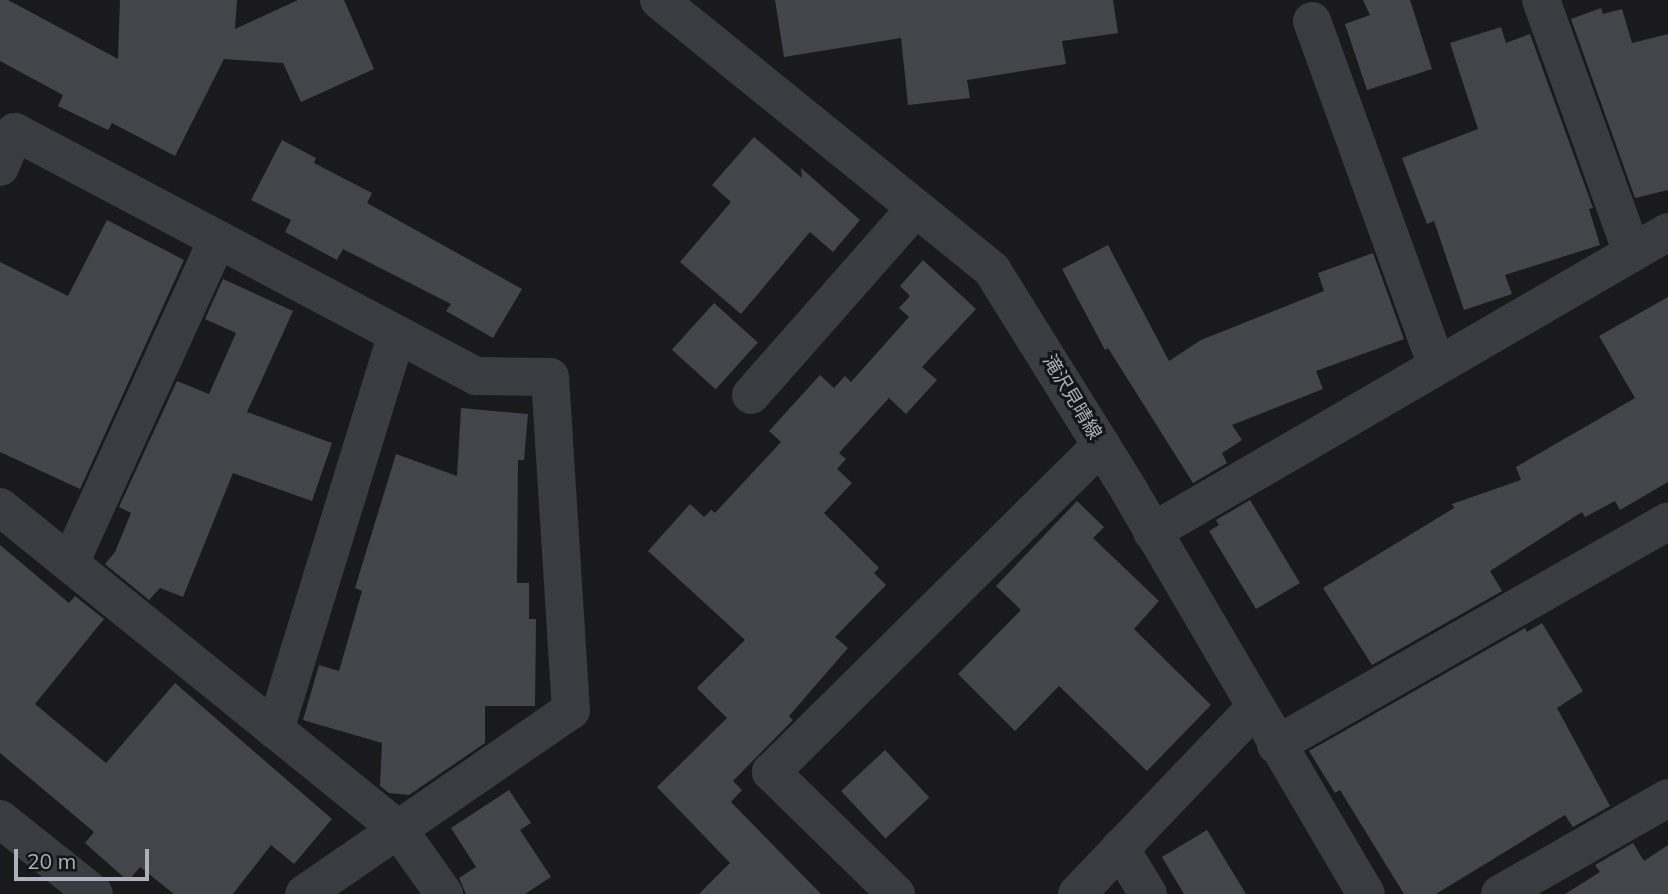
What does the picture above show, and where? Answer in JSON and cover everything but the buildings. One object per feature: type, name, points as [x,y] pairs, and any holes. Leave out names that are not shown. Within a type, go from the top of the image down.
[{"type":"street","points":[[1541,0],[1632,253]]},
{"type":"street","name":"滝沢見晴線","points":[[664,1],[992,271],[1101,445],[1254,709],[1366,894]]},
{"type":"street","points":[[1312,21],[1437,366]]},
{"type":"street","points":[[0,167],[15,132],[476,376],[551,377],[571,710],[304,894]]},
{"type":"street","points":[[751,395],[916,208]]},
{"type":"street","points":[[1152,532],[1668,232]]},
{"type":"street","points":[[70,563],[216,240]]},
{"type":"street","points":[[275,730],[396,336]]},
{"type":"street","points":[[896,894],[771,772],[1101,445]]},
{"type":"street","points":[[0,507],[398,829],[444,894]]},
{"type":"street","points":[[1276,745],[1668,521]]},
{"type":"street","points":[[1077,894],[1254,709]]},
{"type":"street","points":[[1500,894],[1668,798]]},
{"type":"street","points":[[0,819],[94,894]]},
{"type":"street","points":[[1121,848],[1148,894]]}]
